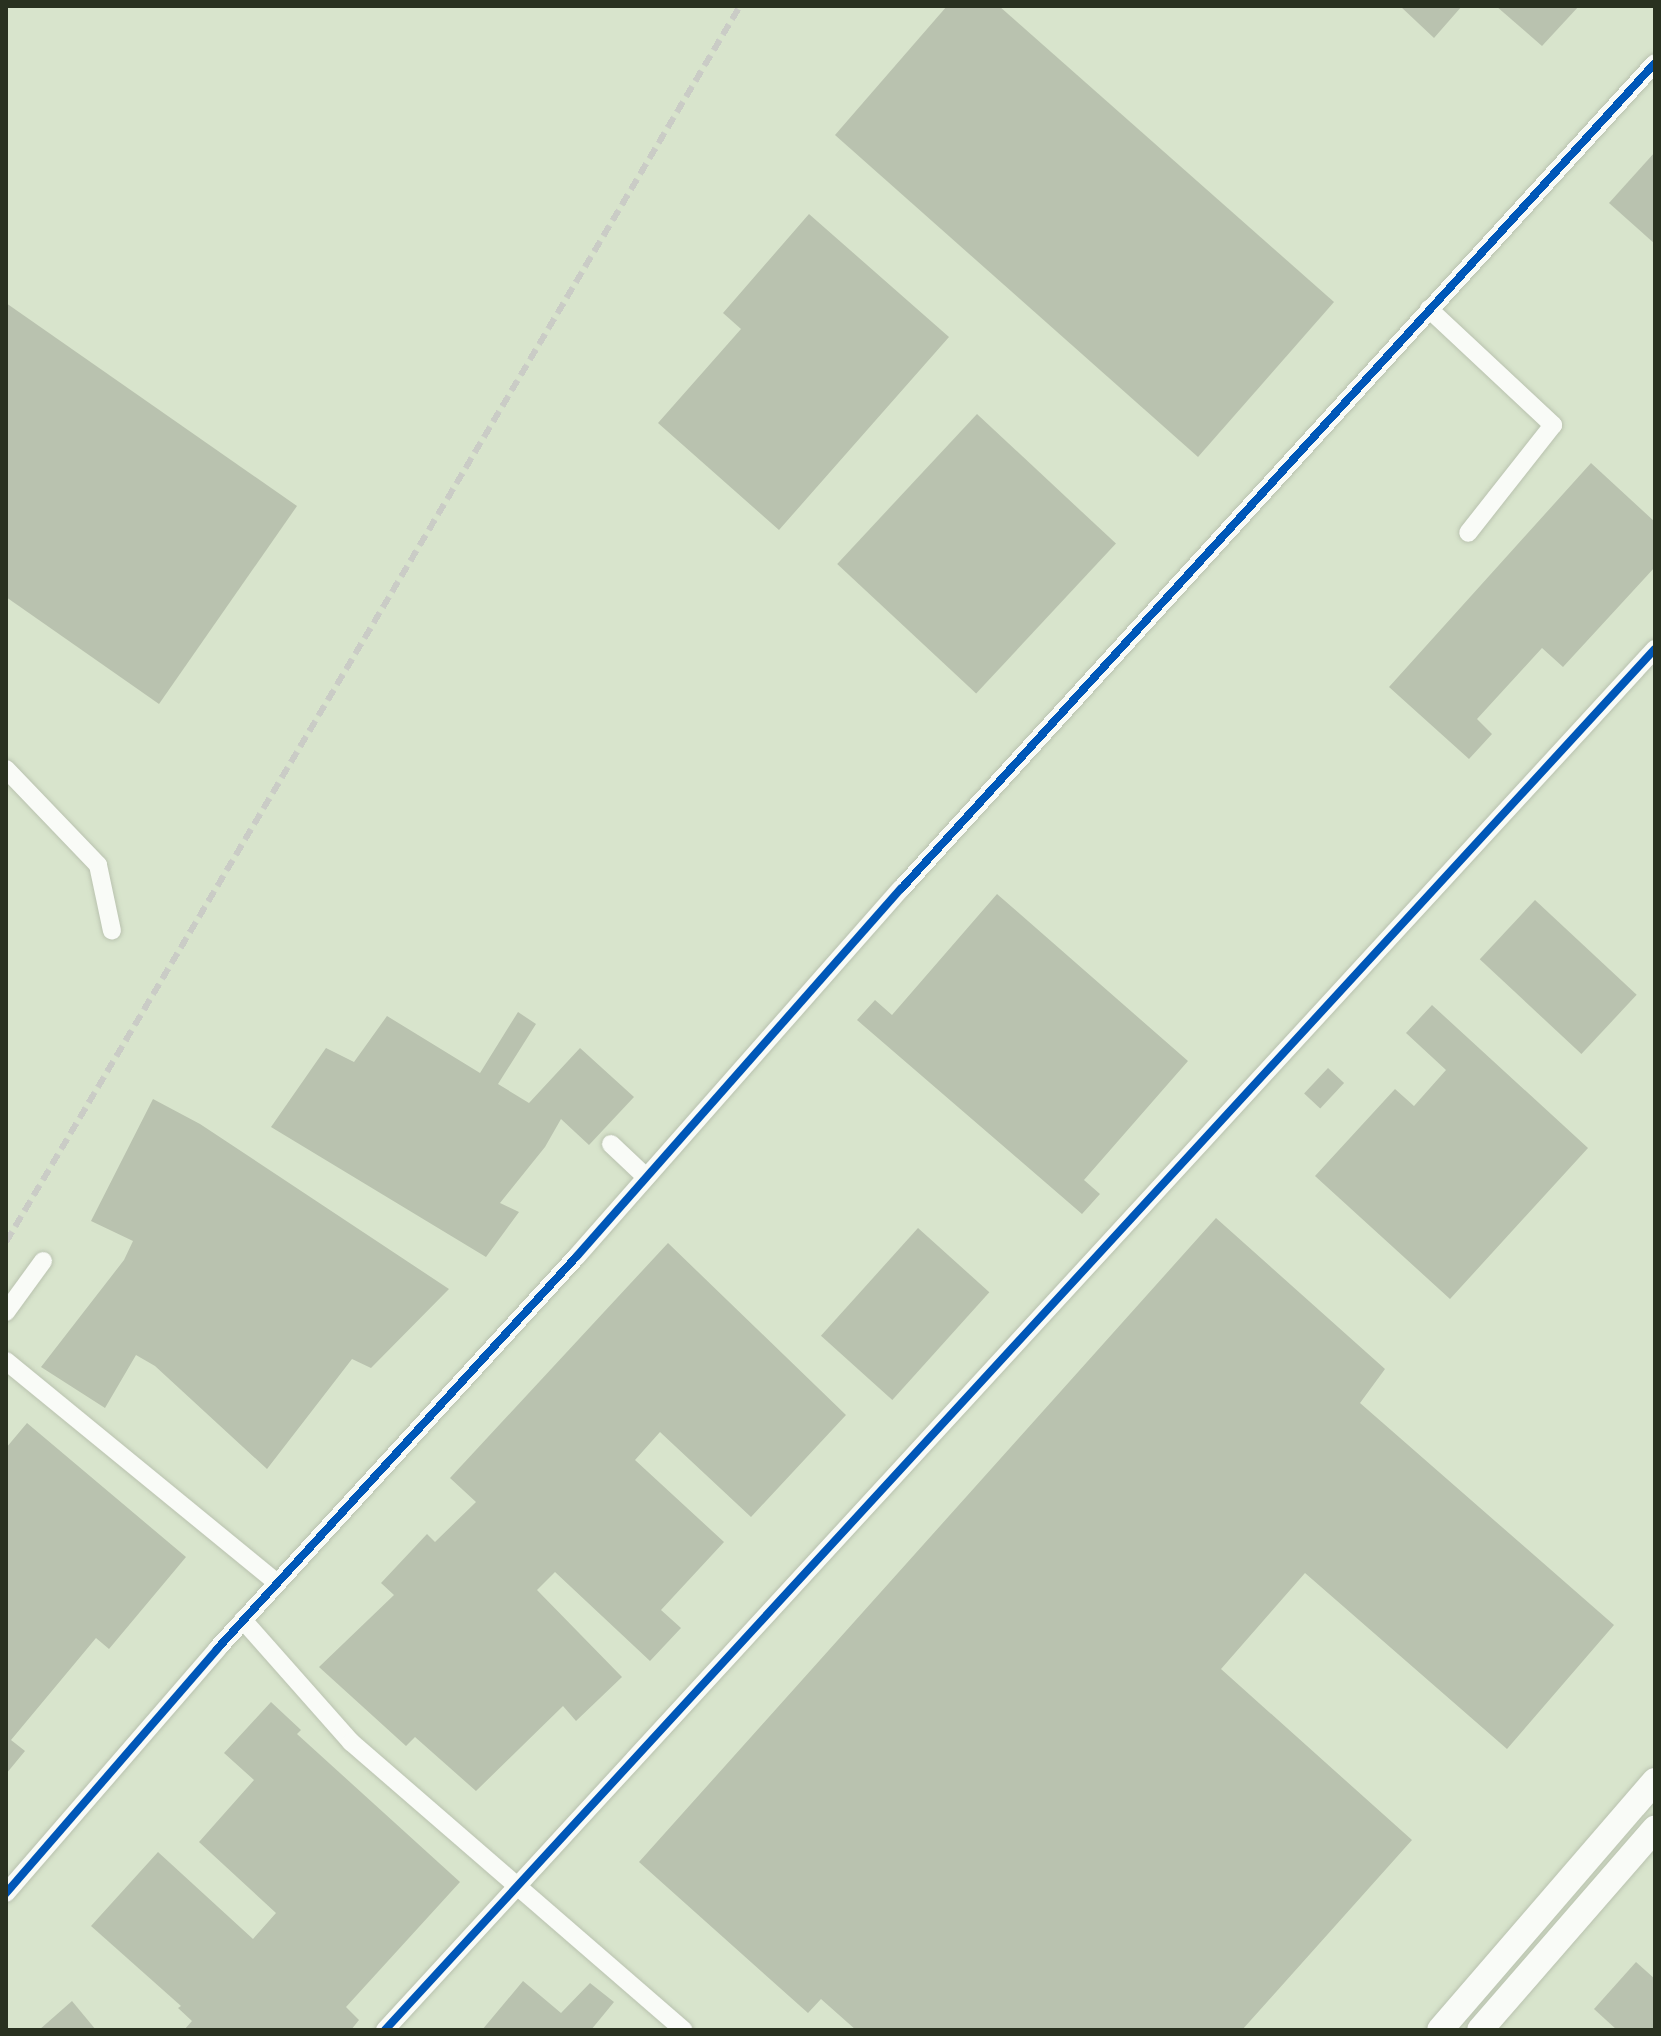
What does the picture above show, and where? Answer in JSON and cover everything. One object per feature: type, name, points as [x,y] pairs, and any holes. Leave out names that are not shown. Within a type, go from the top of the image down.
[{"type":"main road","points":[[1440,2030],[1655,1781]]},
{"type":"main road","points":[[1480,2030],[1655,1829]]},
{"type":"street","points":[[6,1893],[243,1620],[646,1177],[911,878],[1655,63]]},
{"type":"street","points":[[1429,309],[1553,425],[1468,533]]},
{"type":"street","points":[[385,2030],[1655,649]]},
{"type":"street","points":[[6,769],[98,865],[112,931]]},
{"type":"street","points":[[611,1144],[646,1177]]},
{"type":"street","points":[[6,1312],[43,1261]]},
{"type":"street","points":[[6,1361],[277,1583]]},
{"type":"street","points":[[243,1620],[351,1742],[683,2030]]},
{"type":"building","points":[[947,6],[999,6],[1334,302],[1198,457],[835,135]]},
{"type":"building","points":[[1400,6],[1462,6],[1434,38]]},
{"type":"building","points":[[1496,6],[1579,6],[1542,46]]},
{"type":"building","points":[[1655,152],[1655,244],[1609,203]]},
{"type":"building","points":[[809,214],[949,337],[779,530],[658,423],[741,329],[723,313]]},
{"type":"building","points":[[6,303],[297,506],[159,704],[6,597]]},
{"type":"building","points":[[977,414],[1116,544],[976,694],[837,564]]},
{"type":"building","points":[[1591,463],[1655,522],[1655,567],[1563,667],[1542,648],[1477,719],[1492,734],[1469,759],[1389,687]]},
{"type":"building","points":[[997,894],[1188,1061],[1084,1180],[1100,1194],[1082,1214],[857,1020],[875,1000],[892,1015]]},
{"type":"building","points":[[1535,900],[1637,995],[1581,1054],[1480,959]]},
{"type":"building","points":[[1432,1005],[1588,1148],[1450,1299],[1315,1176],[1395,1089],[1414,1106],[1446,1070],[1406,1033]]},
{"type":"building","points":[[518,1012],[536,1024],[498,1084],[529,1103],[580,1048],[634,1097],[589,1145],[561,1119],[545,1147],[500,1203],[519,1212],[486,1257],[271,1127],[326,1048],[354,1062],[387,1016],[480,1073]]},
{"type":"building","points":[[1328,1068],[1344,1083],[1320,1109],[1304,1094]]},
{"type":"building","points":[[153,1099],[200,1124],[449,1289],[371,1368],[352,1359],[267,1469],[155,1366],[136,1355],[105,1408],[41,1367],[124,1260],[133,1241],[91,1221]]},
{"type":"building","points":[[1216,1218],[1385,1369],[1360,1403],[1614,1625],[1507,1749],[1305,1573],[1221,1669],[1412,1840],[1242,2030],[856,2030],[821,1999],[808,2013],[639,1862]]},
{"type":"building","points":[[918,1228],[989,1292],[892,1400],[821,1336]]},
{"type":"building","points":[[668,1243],[846,1415],[751,1517],[660,1432],[635,1460],[724,1542],[661,1610],[681,1628],[650,1661],[555,1572],[537,1590],[622,1677],[576,1721],[563,1706],[476,1791],[415,1737],[406,1746],[319,1667],[394,1595],[381,1583],[427,1534],[435,1542],[476,1502],[450,1478]]},
{"type":"building","points":[[27,1423],[186,1557],[109,1649],[96,1638],[11,1740],[25,1751],[6,1774],[6,1448]]},
{"type":"building","points":[[271,1702],[301,1730],[297,1734],[460,1882],[346,2007],[359,2020],[351,2030],[184,2030],[192,2021],[178,2008],[181,2006],[91,1926],[158,1852],[253,1939],[276,1913],[199,1842],[254,1780],[224,1753]]},
{"type":"building","points":[[1636,1962],[1655,1979],[1655,2030],[1617,2030],[1594,2009]]},
{"type":"building","points":[[523,1981],[561,2013],[590,1983],[614,2002],[591,2030],[482,2030]]},
{"type":"building","points":[[72,2001],[96,2030],[39,2030]]},
{"type":"railway","points":[[6,1242],[740,6]]},
{"type":"cycle path","points":[[6,1893],[217,1649],[577,1256],[901,889],[1655,63]]},
{"type":"cycle path","points":[[385,2030],[1655,649]]}]
